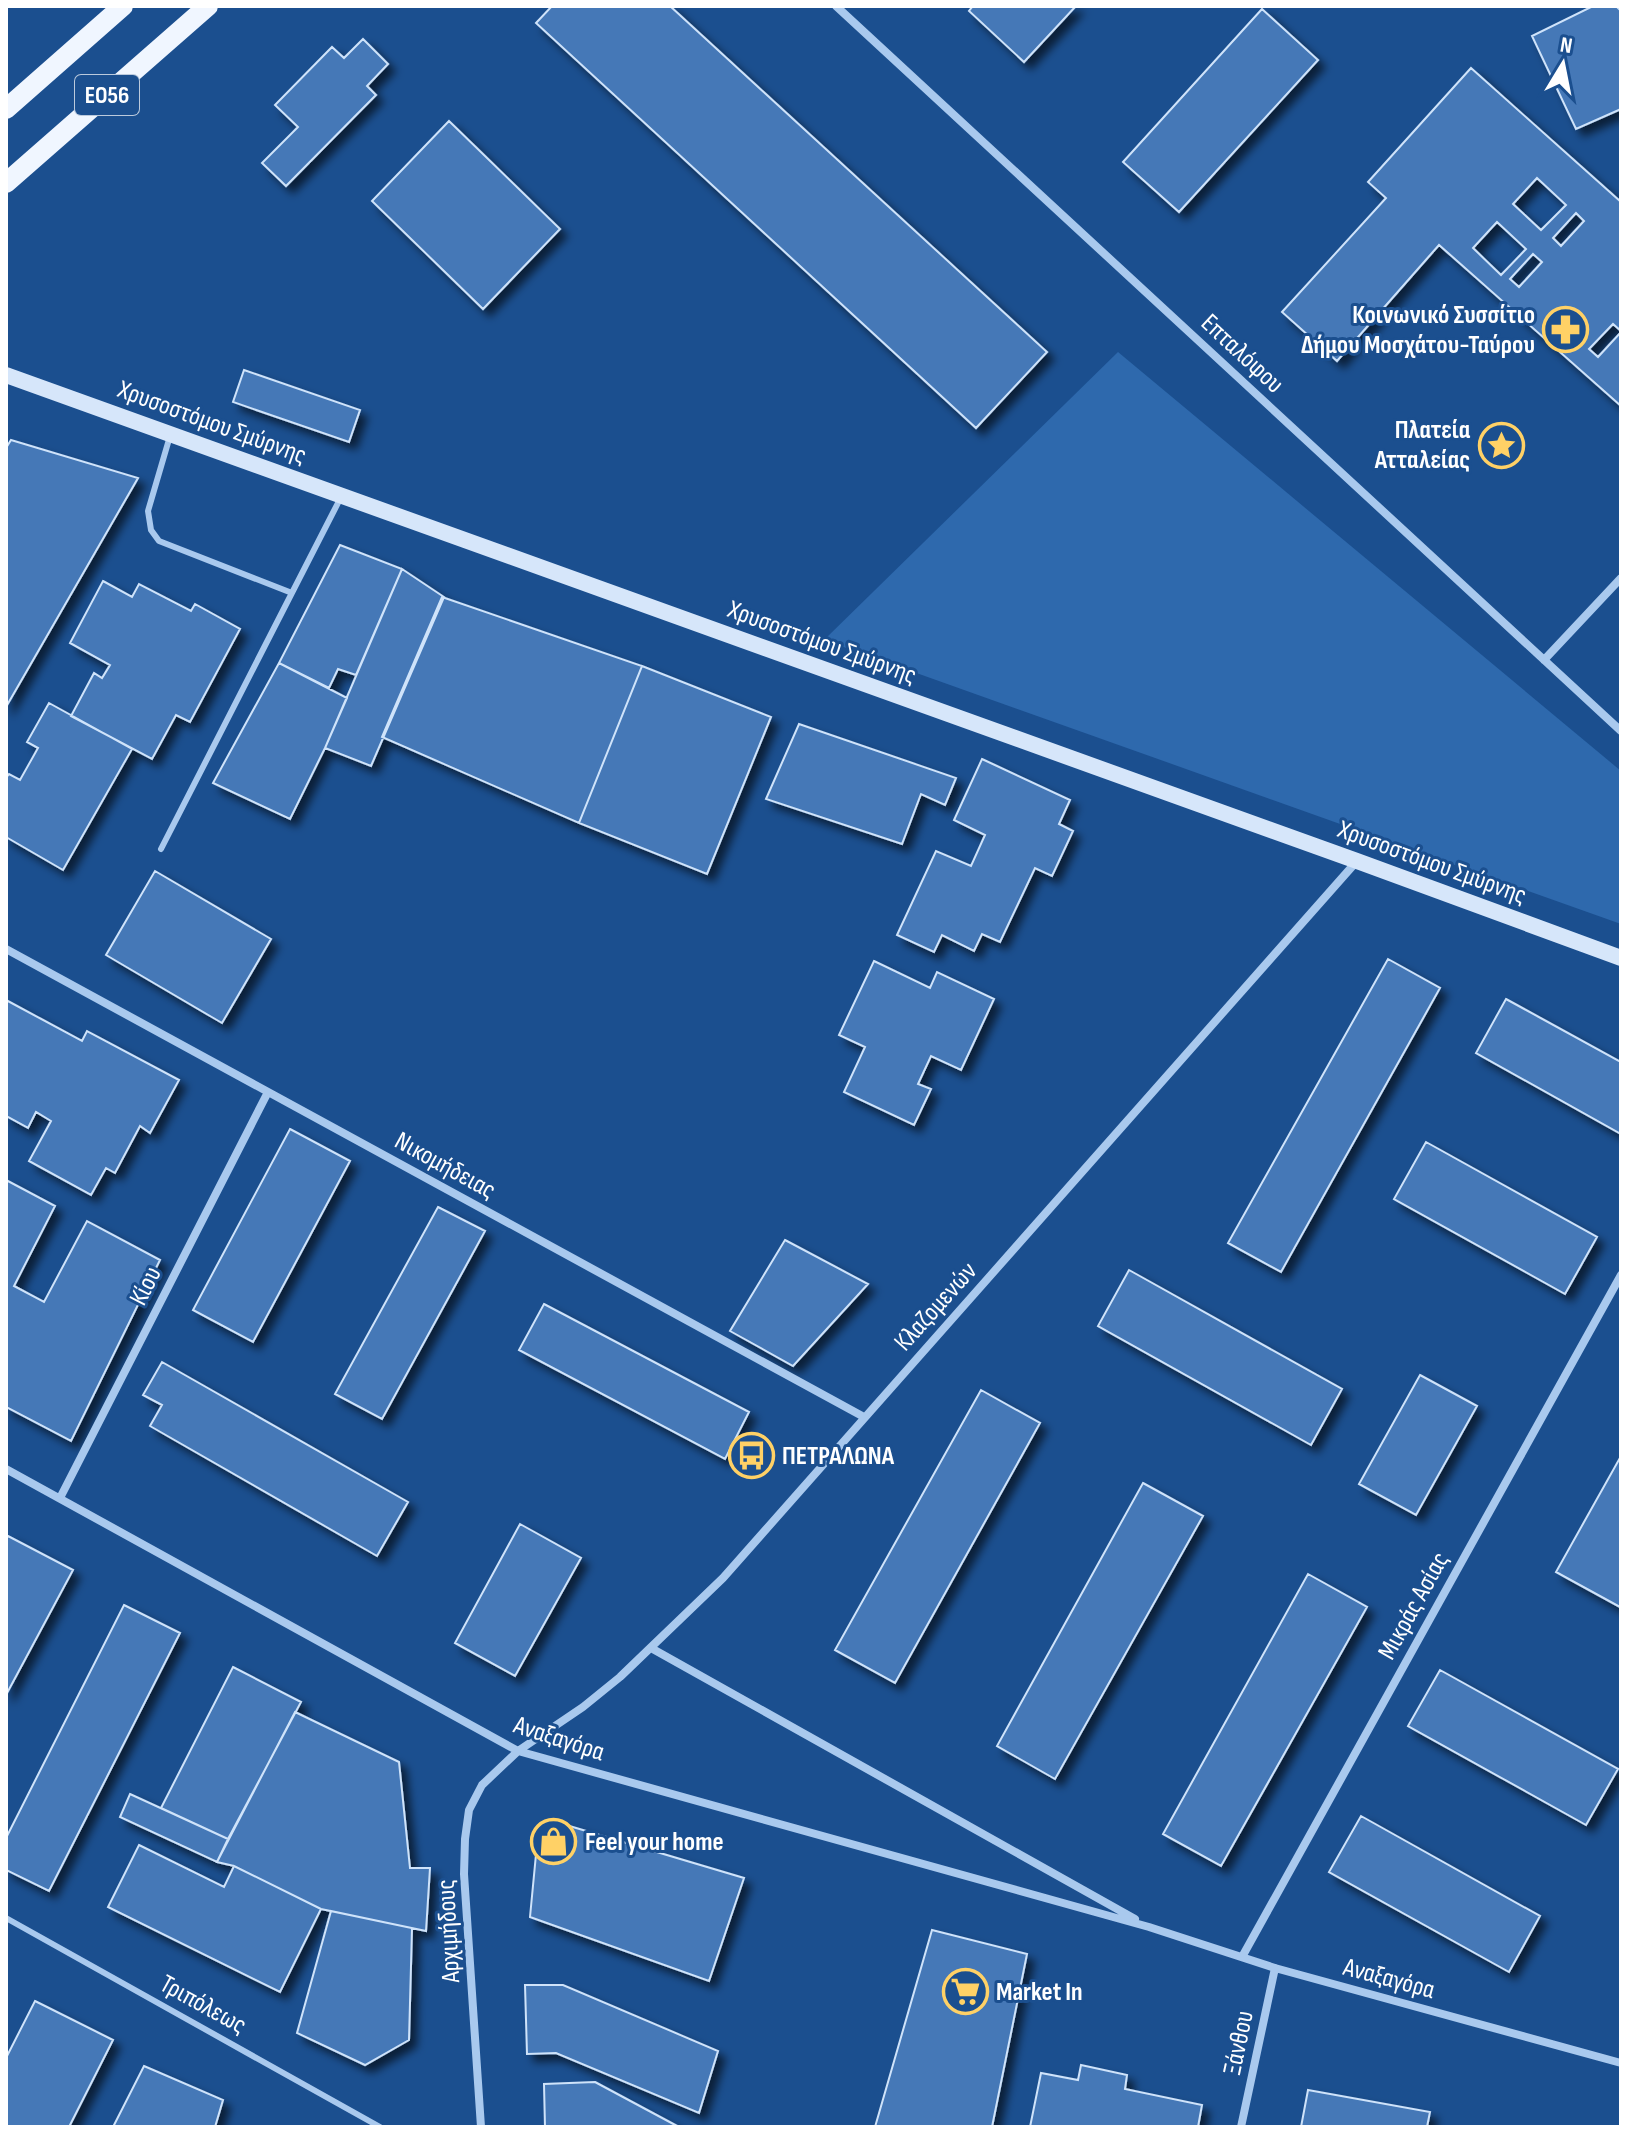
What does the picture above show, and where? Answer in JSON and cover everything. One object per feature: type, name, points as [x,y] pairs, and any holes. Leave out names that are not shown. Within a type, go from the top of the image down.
[{"type":"main road","name":"ΕΟ56","points":[[6,109],[123,6]]},
{"type":"main road","name":"ΕΟ56","points":[[6,183],[208,6]]},
{"type":"street","name":"Επταλόφου","points":[[836,6],[1621,731]]},
{"type":"street","name":"Χρυσοστόμου Σμύρνης","points":[[6,375],[1621,958]]},
{"type":"street","points":[[1544,660],[1621,578]]},
{"type":"street","name":"Κλαζομενών","points":[[518,1751],[583,1707],[620,1677],[723,1578],[1357,861]]},
{"type":"street","name":"Νικομήδειας","points":[[6,949],[864,1417]]},
{"type":"street","name":"Κίου","points":[[60,1498],[268,1092]]},
{"type":"street","name":"Μικράς Ασίας","points":[[1242,1957],[1621,1275]]},
{"type":"street","name":"Αναξαγόρα","points":[[6,1469],[518,1751],[1149,1927],[1275,1968],[1621,2063]]},
{"type":"street","name":"Αναξαγόρα","points":[[651,1648],[1149,1927]]},
{"type":"street","name":"Αρχιμήδους","points":[[481,2127],[464,1874],[465,1839],[469,1810],[482,1785],[518,1751]]},
{"type":"street","name":"Ξάνθου","points":[[1241,2127],[1275,1968]]},
{"type":"lane","points":[[171,434],[148,511],[151,530],[159,541],[292,593]]},
{"type":"lane","points":[[161,849],[341,496]]},
{"type":"lane","name":"Τριπόλεως","points":[[6,1918],[380,2127]]},
{"type":"shaded area","points":[[1118,352],[1621,771],[1621,924],[824,640]]},
{"type":"building","points":[[552,6],[670,6],[1047,352],[976,428],[536,23]]},
{"type":"building","points":[[973,6],[1076,6],[1024,62],[969,11]]},
{"type":"building","points":[[1593,6],[1616,6],[1621,11],[1621,109],[1576,129],[1532,36]]},
{"type":"building","points":[[1262,9],[1318,60],[1179,212],[1123,162]]},
{"type":"building","points":[[363,39],[388,64],[367,86],[376,95],[286,186],[262,163],[298,127],[275,105],[332,47],[344,58]]},
{"type":"building","points":[[1471,68],[1621,202],[1621,331],[1613,324],[1589,349],[1598,357],[1621,332],[1621,406],[1439,245],[1337,361],[1282,312],[1386,198],[1368,182]],"holes":[[[1537,178],[1566,205],[1541,230],[1513,204]],[[1576,213],[1584,221],[1561,246],[1553,238]],[[1497,222],[1526,249],[1501,275],[1473,248]],[[1533,254],[1542,262],[1519,287],[1510,279]]]},
{"type":"building","points":[[449,121],[560,229],[483,309],[372,201]]},
{"type":"building","points":[[244,370],[360,410],[349,442],[233,402]]},
{"type":"building","points":[[11,440],[138,478],[6,707],[6,448]]},
{"type":"building","points":[[340,545],[402,569],[356,675],[338,669],[329,688],[279,663]]},
{"type":"building","points":[[402,569],[444,597],[371,766],[325,748]]},
{"type":"building","points":[[103,581],[132,597],[139,584],[191,611],[195,604],[240,629],[190,722],[176,715],[152,759],[71,716],[94,673],[102,678],[110,665],[70,643]]},
{"type":"building","points":[[442,597],[642,666],[579,823],[382,737]]},
{"type":"building","points":[[279,663],[347,698],[290,819],[213,783]]},
{"type":"building","points":[[642,666],[771,717],[707,874],[579,823]]},
{"type":"building","points":[[49,703],[132,749],[63,870],[6,837],[6,778],[9,774],[20,780],[38,748],[27,742]]},
{"type":"building","points":[[799,724],[956,778],[945,805],[921,794],[902,844],[766,799]]},
{"type":"building","points":[[982,759],[1070,800],[1059,824],[1073,831],[1052,876],[1035,868],[1000,942],[982,934],[974,951],[942,935],[934,952],[897,935],[936,851],[971,866],[985,835],[954,820]]},
{"type":"building","points":[[155,871],[271,939],[222,1023],[106,955]]},
{"type":"building","points":[[1388,959],[1440,988],[1281,1272],[1228,1243]]},
{"type":"building","points":[[874,961],[930,988],[937,972],[994,999],[961,1070],[931,1056],[918,1084],[931,1089],[914,1125],[844,1092],[865,1047],[839,1035]]},
{"type":"building","points":[[1506,999],[1621,1062],[1621,1134],[1476,1053]]},
{"type":"building","points":[[6,1000],[82,1041],[87,1031],[179,1080],[150,1133],[140,1126],[115,1173],[106,1168],[91,1195],[29,1161],[51,1121],[36,1112],[28,1128],[6,1116]]},
{"type":"building","points":[[290,1129],[350,1161],[253,1342],[193,1310]]},
{"type":"building","points":[[1426,1142],[1597,1237],[1565,1294],[1394,1199]]},
{"type":"building","points":[[6,1180],[55,1206],[14,1286],[44,1302],[87,1221],[160,1260],[71,1441],[6,1407]]},
{"type":"building","points":[[438,1207],[485,1231],[382,1419],[335,1394]]},
{"type":"building","points":[[785,1240],[868,1284],[793,1366],[730,1331]]},
{"type":"building","points":[[1129,1270],[1342,1389],[1311,1445],[1098,1326]]},
{"type":"building","points":[[544,1304],[749,1412],[725,1459],[519,1350]]},
{"type":"building","points":[[162,1362],[408,1502],[377,1556],[150,1426],[162,1405],[143,1395]]},
{"type":"building","points":[[1420,1375],[1477,1406],[1416,1515],[1359,1484]]},
{"type":"building","points":[[981,1390],[1040,1423],[895,1683],[835,1650]]},
{"type":"building","points":[[1621,1456],[1621,1605],[1620,1607],[1556,1572]]},
{"type":"building","points":[[1143,1483],[1203,1516],[1055,1779],[997,1746]]},
{"type":"building","points":[[520,1524],[581,1558],[515,1676],[455,1643]]},
{"type":"building","points":[[8,1536],[73,1570],[6,1695],[6,1540]]},
{"type":"building","points":[[1308,1574],[1367,1607],[1221,1866],[1163,1834]]},
{"type":"building","points":[[124,1605],[180,1633],[49,1891],[6,1870],[6,1838]]},
{"type":"building","points":[[233,1667],[301,1702],[228,1839],[161,1808]]},
{"type":"building","points":[[1440,1670],[1618,1769],[1586,1825],[1408,1726]]},
{"type":"building","points":[[295,1712],[399,1762],[410,1868],[430,1868],[426,1931],[321,1909],[234,1866],[217,1862]]},
{"type":"building","points":[[130,1794],[228,1839],[217,1862],[120,1817]]},
{"type":"building","points":[[1361,1816],[1540,1916],[1509,1972],[1329,1872]]},
{"type":"building","points":[[556,1822],[744,1878],[709,1981],[530,1917],[537,1844]]},
{"type":"building","points":[[139,1845],[224,1887],[234,1866],[321,1909],[280,1992],[108,1907]]},
{"type":"building","points":[[331,1911],[412,1928],[409,2040],[365,2065],[297,2033]]},
{"type":"building","points":[[932,1930],[1027,1954],[992,2127],[875,2127]]},
{"type":"building","points":[[525,1985],[563,1985],[718,2051],[699,2113],[556,2053],[527,2054]]},
{"type":"building","points":[[35,2001],[113,2040],[69,2127],[6,2127],[6,2058]]},
{"type":"building","points":[[1081,2065],[1127,2075],[1125,2089],[1202,2105],[1198,2127],[1030,2127],[1041,2073],[1078,2080]]},
{"type":"building","points":[[144,2066],[223,2100],[215,2127],[113,2127]]},
{"type":"building","points":[[595,2082],[679,2127],[545,2127],[544,2084]]},
{"type":"building","points":[[1308,2090],[1430,2112],[1427,2127],[1301,2127]]},
{"type":"place","name":"Κοινωνικό Συσσίτιο Δήμου Μοσχάτου-Ταύρου","points":[[1566,330]]},
{"type":"place","name":"Πλατεία Ατταλείας","points":[[1501,445]]},
{"type":"place","name":"ΠΕΤΡΑΛΩΝΑ","points":[[751,1456]]},
{"type":"place","name":"Feel your home","points":[[554,1842]]},
{"type":"place","name":"Market In","points":[[965,1992]]}]
